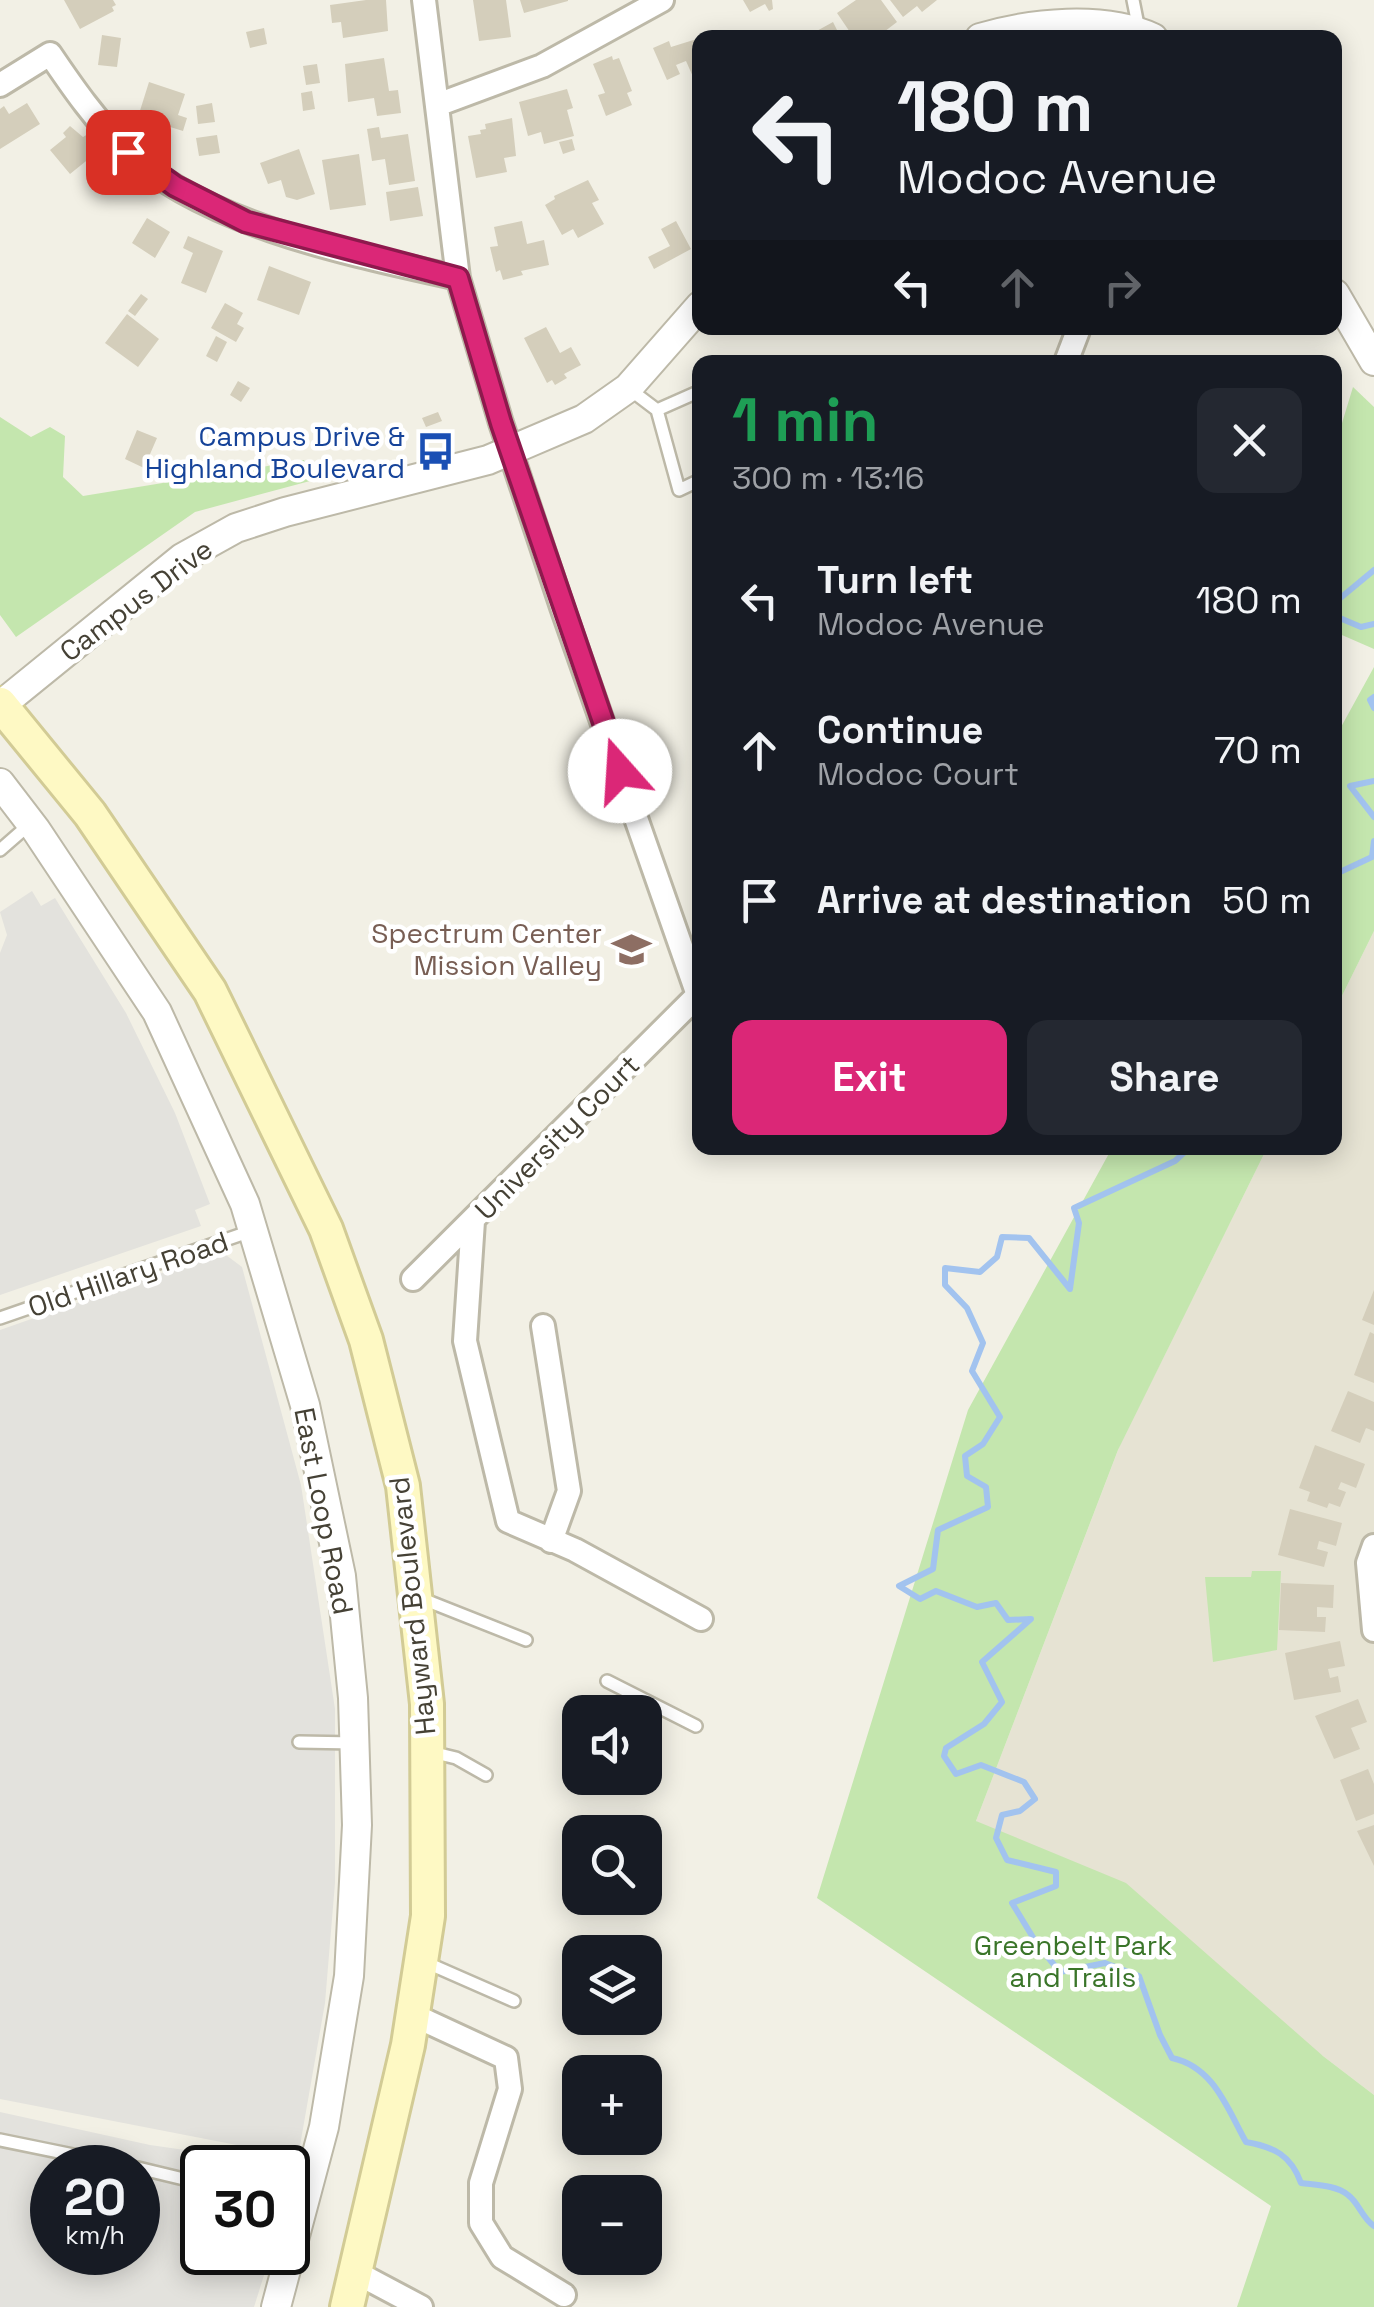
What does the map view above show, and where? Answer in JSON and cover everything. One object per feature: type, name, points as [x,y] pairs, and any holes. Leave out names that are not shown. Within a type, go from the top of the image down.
[{"type":"main road","name":"Hayward Boulevard","points":[[1,704],[90,814],[210,991],[326,1229],[366,1340],[399,1468],[427,1704],[428,1916],[413,2015],[347,2307]]},
{"type":"street","points":[[424,0],[458,278],[511,452],[692,974]]},
{"type":"street","points":[[437,105],[542,66],[662,0]]},
{"type":"street","points":[[1005,30],[1079,24],[1119,30]]},
{"type":"street","points":[[0,85],[50,54],[82,101],[128,152],[175,186],[246,222],[458,278]]},
{"type":"street","points":[[1342,306],[1374,361]]},
{"type":"street","name":"Campus Drive","points":[[1,704],[182,558],[236,528],[511,452],[584,418],[628,388],[692,315]]},
{"type":"street","name":"East Loop Road","points":[[0,784],[31,823],[157,1012],[255,1230],[306,1405],[340,1576],[355,1744],[357,1825],[349,1976],[324,2127],[310,2164]]},
{"type":"street","name":"University Court","points":[[413,1279],[692,1001]]},
{"type":"street","points":[[473,1221],[465,1341],[508,1521],[701,1619]]},
{"type":"street","points":[[543,1326],[569,1491],[551,1541]]},
{"type":"street","points":[[1374,1546],[1368,1563],[1374,1630]]},
{"type":"street","points":[[413,2015],[506,2058],[510,2089],[481,2182],[481,2222],[502,2257],[564,2295]]},
{"type":"street","points":[[357,2273],[421,2307]]},
{"type":"street","name":"East Loop Road","points":[[276,2307],[282,2275]]},
{"type":"lane","points":[[1133,0],[1144,30]]},
{"type":"lane","points":[[628,388],[657,410],[679,490],[692,484]]},
{"type":"lane","points":[[657,410],[692,395]]},
{"type":"lane","points":[[0,850],[31,823]]},
{"type":"lane","name":"Old Hillary Road","points":[[0,1318],[255,1230]]},
{"type":"lane","points":[[416,1597],[526,1640]]},
{"type":"lane","points":[[606,1681],[696,1726]]},
{"type":"lane","points":[[299,1742],[355,1744]]},
{"type":"lane","points":[[427,1751],[456,1758],[486,1775]]},
{"type":"lane","points":[[421,1960],[514,2001]]},
{"type":"lane","points":[[0,2140],[30,2146]]},
{"type":"shaded area","points":[[32,891],[41,906],[55,898],[126,1013],[175,1113],[210,1204],[195,1210],[201,1226],[0,1295],[0,953],[7,935],[0,912]]},
{"type":"shaded area","points":[[1374,931],[1374,2095],[1323,2056],[976,1821],[1120,1445],[1264,1155],[1342,1155],[1342,996]]},
{"type":"shaded area","points":[[222,1252],[242,1267],[301,1485],[335,1709],[335,1883],[325,2003],[300,2145],[236,2145],[0,2099],[0,1330]]},
{"type":"shaded area","points":[[0,2112],[150,2145],[30,2145],[30,2275],[160,2275],[160,2146],[180,2149],[180,2275],[264,2275],[254,2307],[0,2307]]},
{"type":"green space","points":[[1353,387],[1374,407],[1374,649],[1342,635],[1342,423]]},
{"type":"green space","points":[[0,417],[31,437],[50,427],[65,436],[63,477],[83,496],[304,460],[310,481],[195,512],[16,637],[0,615]]},
{"type":"green space","points":[[1374,667],[1374,931],[1342,996],[1342,725]]},
{"type":"green space","name":"Greenbelt Park and Trails","points":[[1108,1155],[1264,1155],[1118,1450],[976,1821],[1126,1883],[1323,2056],[1374,2095],[1374,2307],[1237,2307],[1271,2206],[817,1898],[968,1410]]},
{"type":"green space","points":[[1252,1571],[1281,1571],[1277,1650],[1213,1662],[1205,1577],[1251,1577]]},
{"type":"building","points":[[64,0],[113,0],[116,5],[112,7],[114,11],[80,29]]},
{"type":"building","points":[[386,0],[388,31],[343,38],[341,22],[332,23],[330,5]]},
{"type":"building","points":[[473,0],[506,0],[511,37],[479,41]]},
{"type":"building","points":[[520,0],[568,0],[568,1],[524,13]]},
{"type":"building","points":[[743,0],[772,0],[773,9],[769,11],[765,4],[750,12]]},
{"type":"building","points":[[856,0],[881,0],[897,22],[886,30],[849,30],[837,13]]},
{"type":"building","points":[[890,0],[937,0],[922,12],[917,6],[903,17]]},
{"type":"building","points":[[833,22],[837,30],[818,30]]},
{"type":"building","points":[[264,28],[267,44],[250,48],[246,32]]},
{"type":"building","points":[[102,35],[121,38],[117,67],[98,65]]},
{"type":"building","points":[[692,40],[692,74],[686,61],[676,65],[680,74],[667,80],[653,48],[669,41],[671,47]]},
{"type":"building","points":[[612,56],[613,60],[619,58],[632,91],[627,93],[632,105],[606,116],[598,95],[605,93],[593,64]]},
{"type":"building","points":[[384,58],[389,91],[398,90],[401,113],[377,116],[374,98],[348,102],[345,64]]},
{"type":"building","points":[[317,64],[320,83],[306,85],[303,66]]},
{"type":"building","points":[[149,82],[185,94],[178,115],[187,118],[183,131],[138,117]]},
{"type":"building","points":[[567,89],[573,108],[567,110],[574,136],[544,144],[541,132],[528,136],[519,102]]},
{"type":"building","points":[[312,91],[315,109],[303,111],[301,93]]},
{"type":"building","points":[[27,103],[40,124],[0,149],[0,109],[4,106],[9,114]]},
{"type":"building","points":[[212,103],[215,122],[198,124],[196,106]]},
{"type":"building","points":[[512,118],[516,156],[504,158],[507,172],[476,178],[468,136],[481,134],[485,124]]},
{"type":"building","points":[[70,126],[83,137],[88,134],[95,142],[90,146],[96,153],[70,174],[50,150],[66,137],[63,133]]},
{"type":"building","points":[[379,127],[381,138],[408,134],[415,181],[389,185],[385,159],[372,161],[367,129]]},
{"type":"building","points":[[217,135],[220,153],[199,156],[196,138]]},
{"type":"building","points":[[572,139],[575,150],[563,154],[559,142]]},
{"type":"building","points":[[299,149],[315,194],[297,200],[286,197],[281,180],[268,184],[260,163]]},
{"type":"building","points":[[359,154],[366,205],[330,210],[322,160]]},
{"type":"building","points":[[588,180],[599,200],[592,203],[604,224],[578,238],[573,229],[562,235],[545,205],[554,196]]},
{"type":"building","points":[[418,187],[423,216],[390,221],[386,192]]},
{"type":"building","points":[[147,218],[170,232],[155,258],[132,243]]},
{"type":"building","points":[[522,221],[527,244],[544,240],[549,265],[503,280],[500,270],[496,272],[490,247],[498,246],[494,227]]},
{"type":"building","points":[[676,221],[691,249],[654,269],[648,257],[670,246],[661,229]]},
{"type":"building","points":[[188,236],[223,251],[206,293],[181,283],[193,253],[183,248]]},
{"type":"building","points":[[269,266],[311,282],[299,315],[257,300]]},
{"type":"building","points":[[141,294],[148,299],[135,316],[128,311]]},
{"type":"building","points":[[225,303],[243,313],[237,324],[244,328],[236,342],[211,328]]},
{"type":"building","points":[[127,314],[159,339],[138,367],[105,343]]},
{"type":"building","points":[[546,327],[560,353],[571,347],[581,365],[564,374],[567,378],[555,385],[552,380],[547,383],[524,338]]},
{"type":"building","points":[[216,336],[227,342],[217,362],[206,356]]},
{"type":"building","points":[[238,381],[250,388],[241,402],[230,395]]},
{"type":"building","points":[[438,412],[442,421],[426,427],[422,418]]},
{"type":"building","points":[[137,430],[157,438],[144,468],[125,459]]},
{"type":"building","points":[[1374,1290],[1374,1325],[1362,1320]]},
{"type":"building","points":[[1370,1332],[1374,1334],[1374,1383],[1354,1375]]},
{"type":"building","points":[[1348,1391],[1374,1402],[1374,1431],[1366,1428],[1360,1443],[1331,1431]]},
{"type":"building","points":[[1315,1445],[1365,1464],[1356,1488],[1341,1482],[1338,1489],[1346,1492],[1340,1507],[1329,1503],[1327,1508],[1307,1501],[1310,1492],[1299,1488]]},
{"type":"building","points":[[1290,1509],[1342,1523],[1336,1546],[1319,1541],[1317,1549],[1328,1552],[1324,1567],[1278,1555]]},
{"type":"building","points":[[1281,1583],[1334,1585],[1333,1608],[1317,1607],[1317,1617],[1326,1617],[1325,1632],[1279,1630]]},
{"type":"building","points":[[1340,1641],[1345,1666],[1328,1669],[1330,1678],[1338,1676],[1341,1692],[1294,1700],[1285,1653]]},
{"type":"building","points":[[1358,1699],[1367,1722],[1351,1728],[1360,1749],[1334,1759],[1315,1716]]},
{"type":"building","points":[[1368,1769],[1374,1784],[1374,1814],[1356,1821],[1340,1780]]},
{"type":"building","points":[[1374,1825],[1374,1866],[1357,1831]]},
{"type":"waterway","points":[[1342,597],[1374,570]]},
{"type":"waterway","points":[[1342,619],[1361,627],[1374,624]]},
{"type":"waterway","points":[[1374,697],[1370,700],[1374,708]]},
{"type":"waterway","points":[[1374,781],[1350,786],[1374,817]]},
{"type":"waterway","points":[[1342,871],[1372,857],[1374,841]]},
{"type":"waterway","points":[[1181,1155],[1074,1208],[1079,1223],[1070,1289],[1029,1238],[1002,1237],[997,1257],[980,1272],[945,1268],[945,1285],[967,1308],[983,1343],[972,1371],[1000,1417],[983,1444],[965,1456],[967,1476],[986,1487],[988,1507],[938,1530],[933,1569],[899,1586],[920,1599],[936,1591],[977,1607],[996,1603],[1008,1620],[1031,1619],[982,1662],[1002,1702],[984,1724],[946,1748],[944,1756],[956,1774],[981,1765],[1024,1782],[1035,1799],[1020,1811],[1002,1815],[996,1838],[1007,1860],[1056,1872],[1056,1886],[1012,1903],[1037,1944],[1060,1972],[1105,1963],[1139,1976],[1172,2058],[1199,2070],[1209,2080],[1246,2142],[1280,2154],[1292,2165],[1301,2183],[1343,2192],[1374,2226]]},
{"type":"place","name":"Campus Drive & Highland Boulevard","points":[[435,452]]},
{"type":"place","name":"Spectrum Center Mission Valley","points":[[632,949]]},
{"type":"route","points":[[128,152],[175,186],[246,222],[458,278],[501,423],[620,771]]}]
